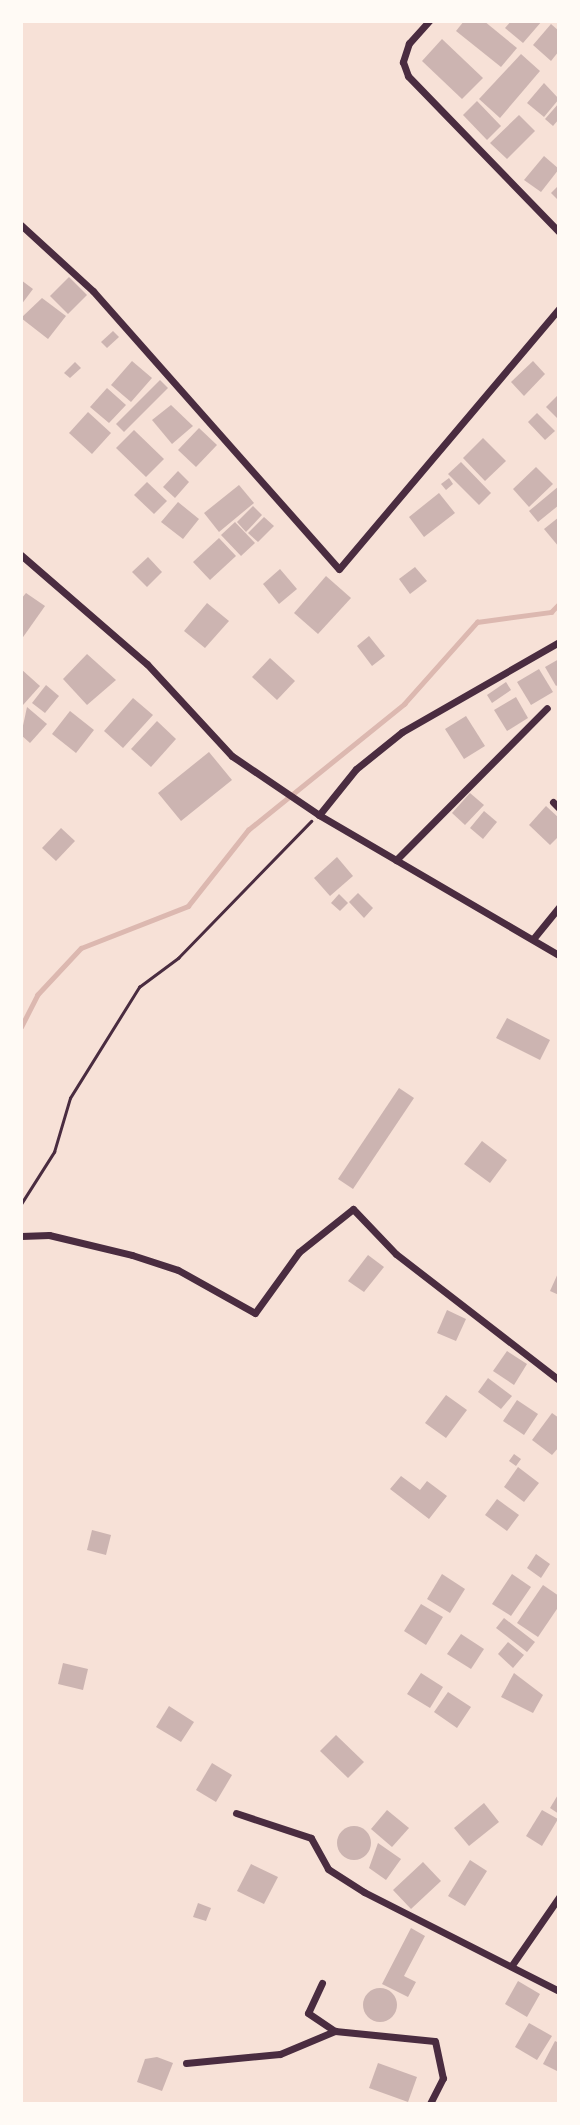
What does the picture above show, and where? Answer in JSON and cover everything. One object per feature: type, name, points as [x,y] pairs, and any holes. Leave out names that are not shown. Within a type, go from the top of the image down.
[{"type":"street","points":[[429,21],[409,43],[403,62],[408,76],[559,232]]},
{"type":"street","points":[[21,225],[93,291],[339,569],[559,309]]},
{"type":"street","points":[[21,555],[147,664],[232,756],[319,815],[559,956]]},
{"type":"street","points":[[319,815],[356,769],[402,732],[559,642]]},
{"type":"street","points":[[396,860],[547,708]]},
{"type":"street","points":[[533,939],[559,907]]},
{"type":"street","points":[[21,1236],[50,1235],[132,1255],[178,1270],[255,1312],[299,1252],[354,1209],[396,1254],[559,1380]]},
{"type":"street","points":[[236,1813],[311,1838],[328,1869],[365,1892],[559,1990]]},
{"type":"street","points":[[512,1965],[559,1897]]},
{"type":"street","points":[[322,1983],[308,2013],[335,2031],[435,2041],[443,2078],[430,2104]]},
{"type":"street","points":[[186,2063],[280,2054],[335,2031]]},
{"type":"path","points":[[21,1204],[54,1152],[71,1098],[139,987],[178,958],[287,839],[319,815]]},
{"type":"building","points":[[464,21],[484,21],[517,48],[501,67],[456,31]]},
{"type":"building","points":[[511,21],[542,21],[523,43],[505,28]]},
{"type":"building","points":[[551,24],[559,31],[559,51],[551,61],[533,45]]},
{"type":"building","points":[[442,39],[483,78],[462,99],[422,61]]},
{"type":"building","points":[[521,54],[540,71],[500,118],[479,99]]},
{"type":"building","points":[[544,83],[559,99],[544,117],[527,103]]},
{"type":"building","points":[[477,101],[501,126],[487,140],[463,115]]},
{"type":"building","points":[[559,103],[559,119],[553,126],[545,119]]},
{"type":"building","points":[[519,115],[535,131],[507,159],[490,143]]},
{"type":"building","points":[[544,156],[559,169],[541,192],[524,180]]},
{"type":"building","points":[[559,185],[559,201],[551,193]]},
{"type":"building","points":[[69,277],[87,295],[68,314],[50,296]]},
{"type":"building","points":[[21,280],[33,289],[21,305]]},
{"type":"building","points":[[42,298],[66,316],[48,339],[21,318]]},
{"type":"building","points":[[113,331],[119,337],[107,348],[101,342]]},
{"type":"building","points":[[132,361],[152,378],[131,402],[111,385]]},
{"type":"building","points":[[533,361],[545,374],[524,396],[511,382]]},
{"type":"building","points":[[75,362],[81,368],[70,378],[64,373]]},
{"type":"building","points":[[160,380],[168,388],[124,432],[116,424]]},
{"type":"building","points":[[107,388],[126,405],[109,423],[90,407]]},
{"type":"building","points":[[559,394],[559,420],[546,407]]},
{"type":"building","points":[[171,405],[193,426],[172,444],[152,420]]},
{"type":"building","points":[[88,412],[111,433],[92,454],[69,433]]},
{"type":"building","points":[[537,413],[555,431],[545,440],[528,422]]},
{"type":"building","points":[[199,428],[217,445],[196,467],[178,450]]},
{"type":"building","points":[[134,430],[164,459],[146,477],[116,448]]},
{"type":"building","points":[[483,438],[506,461],[485,481],[463,458]]},
{"type":"building","points":[[461,462],[491,493],[479,505],[448,474]]},
{"type":"building","points":[[536,467],[553,484],[529,507],[513,489]]},
{"type":"building","points":[[178,471],[189,482],[175,498],[163,487]]},
{"type":"building","points":[[449,478],[453,484],[446,490],[441,484]]},
{"type":"building","points":[[147,482],[167,501],[154,514],[134,495]]},
{"type":"building","points":[[239,485],[254,503],[219,532],[204,513]]},
{"type":"building","points":[[559,486],[559,505],[538,522],[529,511]]},
{"type":"building","points":[[439,493],[455,513],[424,537],[409,517]]},
{"type":"building","points":[[178,502],[199,519],[183,539],[161,522]]},
{"type":"building","points":[[253,506],[262,515],[246,532],[237,522]]},
{"type":"building","points":[[264,517],[274,526],[258,542],[248,533]]},
{"type":"building","points":[[559,517],[559,547],[544,529]]},
{"type":"building","points":[[235,522],[255,543],[241,556],[221,535]]},
{"type":"building","points":[[219,538],[236,556],[210,580],[193,562]]},
{"type":"building","points":[[148,557],[162,572],[147,587],[132,572]]},
{"type":"building","points":[[415,567],[427,581],[410,594],[399,579]]},
{"type":"building","points":[[280,569],[297,589],[279,604],[263,584]]},
{"type":"building","points":[[326,576],[351,598],[318,634],[294,613]]},
{"type":"building","points":[[26,593],[45,606],[21,640],[21,599]]},
{"type":"building","points":[[207,603],[229,621],[205,648],[184,631]]},
{"type":"building","points":[[369,636],[385,656],[372,666],[357,646]]},
{"type":"building","points":[[87,654],[116,680],[87,705],[63,679]]},
{"type":"building","points":[[270,658],[295,681],[277,700],[252,677]]},
{"type":"building","points":[[559,659],[559,684],[556,686],[545,667]]},
{"type":"building","points":[[21,669],[40,686],[23,705],[21,703]]},
{"type":"building","points":[[539,669],[553,692],[531,705],[517,682]]},
{"type":"building","points":[[506,682],[511,690],[492,703],[487,695]]},
{"type":"building","points":[[46,685],[59,696],[45,713],[32,703]]},
{"type":"building","points":[[516,697],[528,718],[507,731],[494,710]]},
{"type":"building","points":[[133,698],[153,715],[123,748],[104,731]]},
{"type":"building","points":[[27,707],[47,724],[30,743],[21,735]]},
{"type":"building","points":[[70,711],[94,730],[76,753],[52,734]]},
{"type":"building","points":[[466,716],[485,746],[464,759],[445,729]]},
{"type":"building","points":[[157,721],[176,739],[151,767],[131,749]]},
{"type":"building","points":[[209,752],[232,780],[181,821],[158,793]]},
{"type":"building","points":[[470,793],[484,805],[465,825],[452,813]]},
{"type":"building","points":[[546,806],[559,818],[559,836],[550,845],[529,825]]},
{"type":"building","points":[[484,811],[497,822],[483,839],[470,828]]},
{"type":"building","points":[[61,828],[75,841],[56,861],[42,848]]},
{"type":"building","points":[[337,857],[353,876],[330,896],[314,878]]},
{"type":"building","points":[[358,893],[373,908],[364,918],[349,902]]},
{"type":"building","points":[[339,894],[348,903],[340,911],[331,903]]},
{"type":"building","points":[[507,1018],[550,1040],[540,1060],[496,1038]]},
{"type":"building","points":[[399,1088],[414,1098],[353,1189],[338,1179]]},
{"type":"building","points":[[482,1141],[507,1160],[490,1183],[464,1164]]},
{"type":"building","points":[[368,1255],[384,1267],[364,1292],[348,1281]]},
{"type":"building","points":[[559,1271],[559,1295],[550,1291]]},
{"type":"building","points":[[447,1310],[466,1319],[456,1341],[437,1333]]},
{"type":"building","points":[[507,1351],[527,1364],[514,1385],[493,1371]]},
{"type":"building","points":[[488,1378],[512,1396],[501,1409],[478,1392]]},
{"type":"building","points":[[446,1395],[467,1410],[446,1438],[425,1423]]},
{"type":"building","points":[[517,1400],[538,1414],[524,1435],[503,1421]]},
{"type":"building","points":[[552,1413],[559,1418],[559,1447],[552,1455],[532,1440]]},
{"type":"building","points":[[514,1454],[521,1459],[516,1466],[509,1461]]},
{"type":"building","points":[[518,1467],[539,1483],[524,1502],[504,1487]]},
{"type":"building","points":[[401,1476],[420,1490],[427,1481],[447,1496],[429,1519],[390,1489]]},
{"type":"building","points":[[497,1499],[519,1515],[507,1531],[485,1515]]},
{"type":"building","points":[[92,1530],[111,1535],[106,1555],[87,1550]]},
{"type":"building","points":[[536,1554],[550,1564],[541,1578],[527,1568]]},
{"type":"building","points":[[442,1574],[465,1589],[450,1613],[427,1599]]},
{"type":"building","points":[[512,1574],[531,1587],[511,1616],[492,1604]]},
{"type":"building","points":[[543,1585],[559,1596],[559,1606],[538,1637],[517,1623]]},
{"type":"building","points":[[421,1604],[443,1617],[426,1645],[404,1631]]},
{"type":"building","points":[[504,1618],[535,1642],[527,1652],[496,1628]]},
{"type":"building","points":[[461,1634],[484,1649],[471,1669],[447,1654]]},
{"type":"building","points":[[508,1642],[524,1655],[513,1668],[498,1654]]},
{"type":"building","points":[[63,1663],[88,1669],[83,1690],[58,1684]]},
{"type":"building","points":[[421,1673],[443,1687],[430,1708],[407,1694]]},
{"type":"building","points":[[514,1673],[543,1695],[533,1713],[501,1697]]},
{"type":"building","points":[[448,1692],[471,1707],[457,1728],[434,1712]]},
{"type":"building","points":[[169,1706],[194,1722],[181,1742],[156,1727]]},
{"type":"building","points":[[336,1735],[364,1762],[348,1778],[320,1751]]},
{"type":"building","points":[[212,1763],[232,1775],[216,1802],[196,1790]]},
{"type":"building","points":[[559,1793],[559,1814],[550,1808]]},
{"type":"building","points":[[484,1803],[499,1822],[469,1846],[454,1828]]},
{"type":"building","points":[[387,1810],[409,1828],[392,1847],[371,1829]]},
{"type":"building","points":[[542,1810],[558,1819],[542,1846],[526,1836]]},
{"type":"building","points":[[354,1826],[366,1831],[371,1843],[366,1855],[354,1860],[342,1855],[337,1843],[342,1831]]},
{"type":"building","points":[[378,1843],[401,1859],[386,1880],[369,1868]]},
{"type":"building","points":[[470,1860],[487,1871],[465,1906],[448,1896]]},
{"type":"building","points":[[423,1862],[441,1881],[411,1909],[393,1890]]},
{"type":"building","points":[[251,1864],[278,1877],[264,1904],[237,1891]]},
{"type":"building","points":[[198,1903],[211,1908],[206,1921],[193,1917]]},
{"type":"building","points":[[411,1928],[425,1936],[404,1976],[416,1982],[408,1997],[382,1984]]},
{"type":"building","points":[[518,1981],[540,1994],[527,2017],[505,2004]]},
{"type":"building","points":[[380,1988],[392,1993],[397,2005],[392,2017],[380,2022],[368,2017],[363,2005],[368,1993]]},
{"type":"building","points":[[529,2023],[552,2036],[537,2060],[515,2047]]},
{"type":"building","points":[[555,2041],[559,2043],[559,2072],[543,2064]]},
{"type":"building","points":[[157,2057],[173,2063],[162,2091],[137,2082],[145,2059]]},
{"type":"building","points":[[378,2063],[417,2077],[408,2102],[369,2088]]},
{"type":"waterway","points":[[21,1027],[37,995],[81,948],[188,906],[248,830],[404,704],[477,622],[551,612],[559,604]]}]
